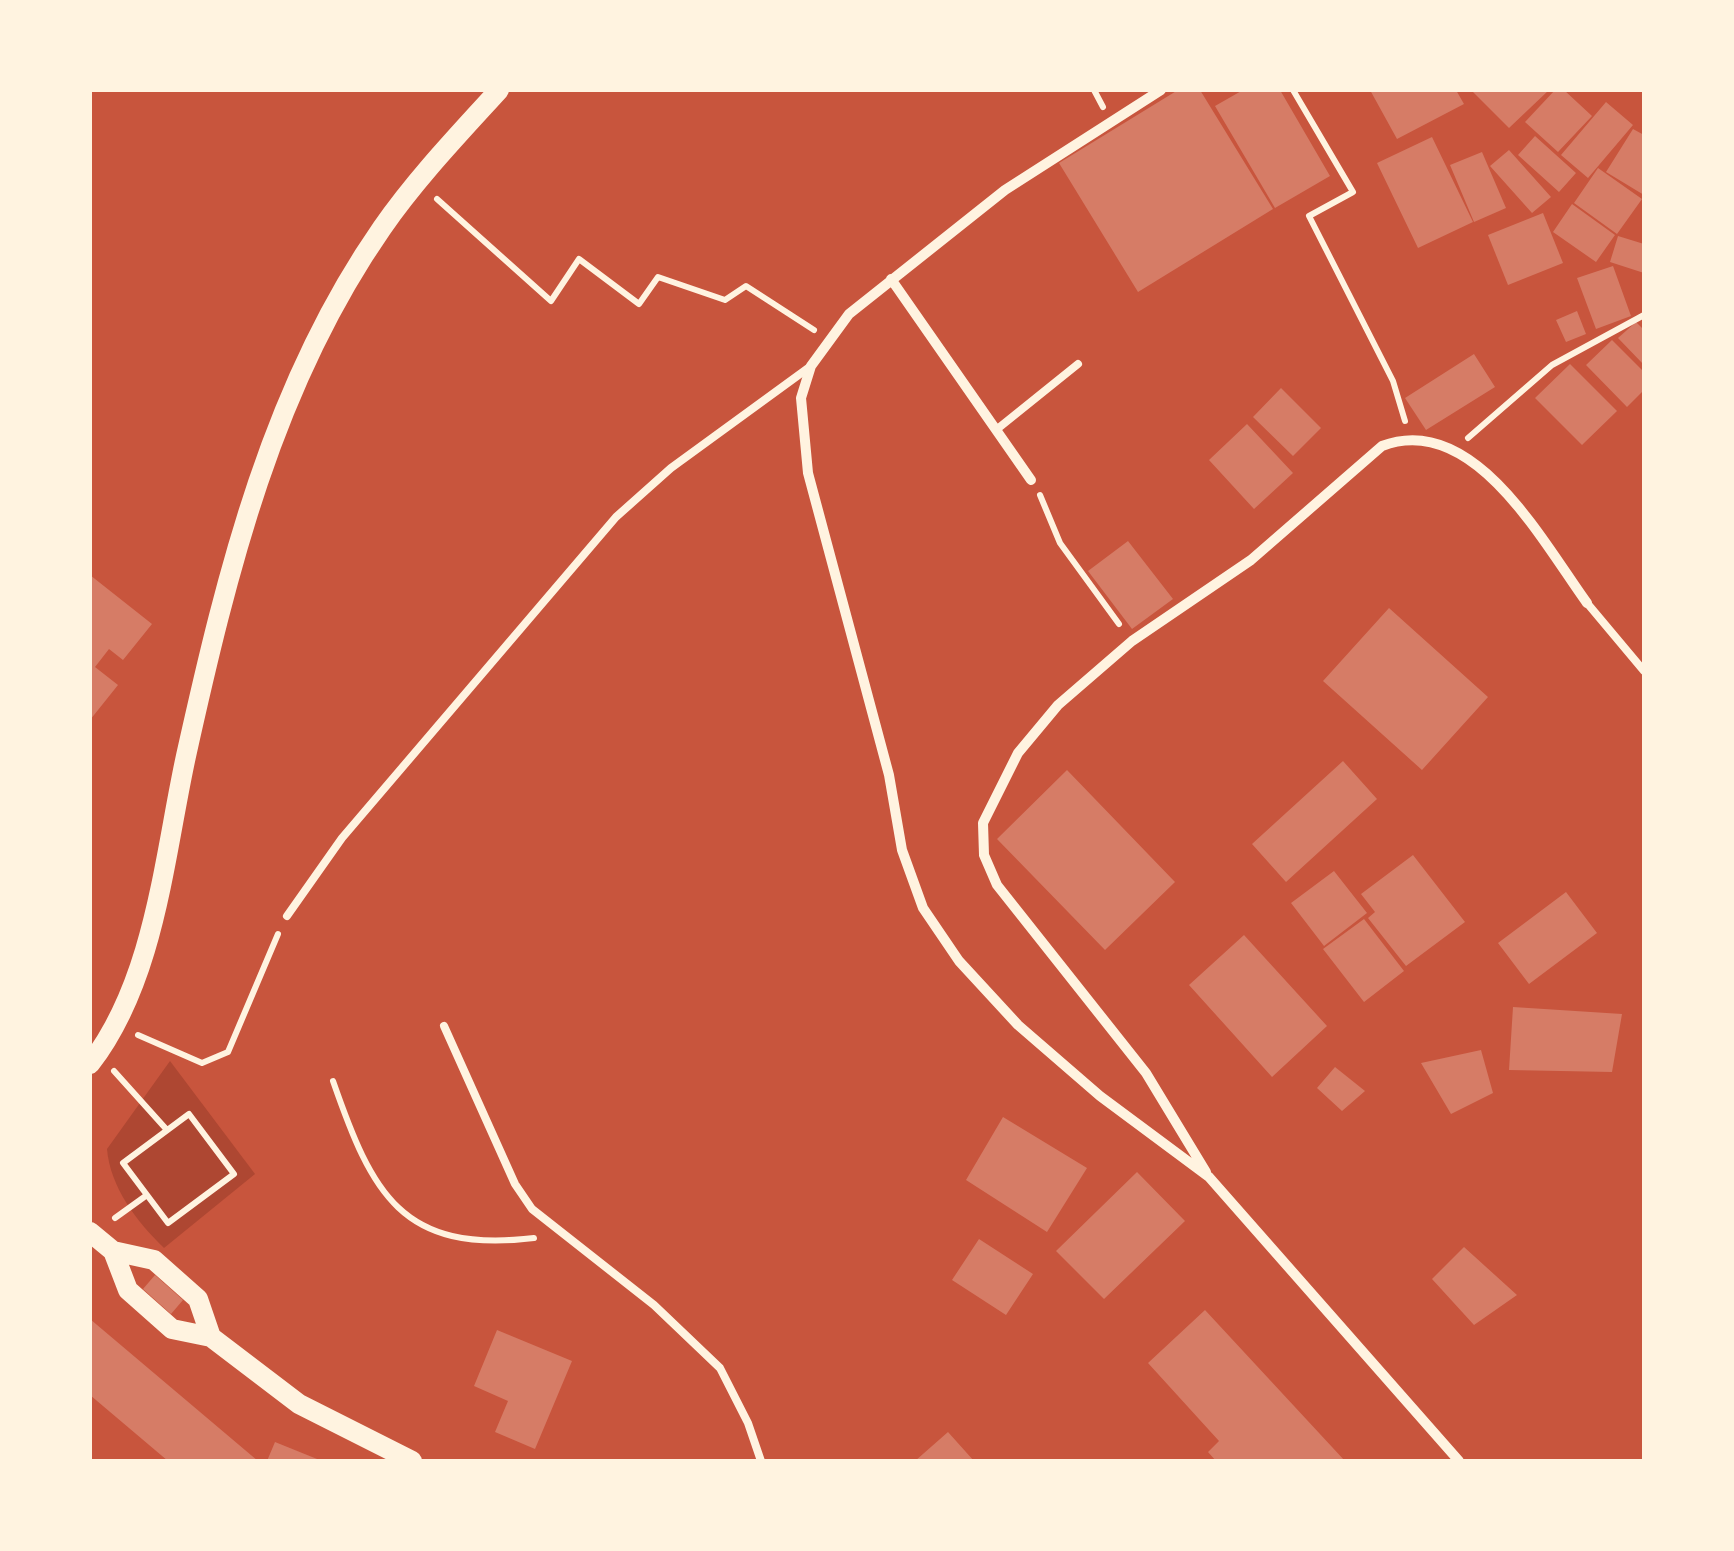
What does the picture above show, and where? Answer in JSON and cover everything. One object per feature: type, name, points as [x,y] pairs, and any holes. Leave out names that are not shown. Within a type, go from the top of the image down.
[{"type":"main road","points":[[94,1060],[116,1021],[151,921],[239,536],[274,434],[307,358],[381,229],[499,90]]},
{"type":"main road","points":[[91,1233],[113,1250],[154,1260],[198,1299],[211,1337]]},
{"type":"main road","points":[[113,1250],[128,1290],[172,1329],[211,1337],[299,1404],[412,1461]]},
{"type":"street","points":[[1161,90],[1005,190],[849,314],[811,366],[801,398],[808,473],[880,739],[902,850],[924,908],[958,961],[1018,1025],[1100,1096],[1209,1177]]},
{"type":"street","points":[[891,279],[1031,480]]},
{"type":"street","points":[[1459,1461],[1209,1177],[1146,1073],[997,886],[984,855],[983,824],[1018,753],[1058,706],[1132,641],[1250,560],[1382,446],[1405,437],[1456,450],[1482,468],[1587,604]]},
{"type":"lane","points":[[996,430],[1078,364]]},
{"type":"lane","points":[[287,916],[342,838],[616,518],[670,468],[811,366]]},
{"type":"lane","points":[[1587,604],[1644,670]]},
{"type":"lane","points":[[444,1026],[515,1184],[532,1209],[560,1235],[654,1305],[720,1368],[761,1461]]},
{"type":"path","points":[[1094,90],[1102,107]]},
{"type":"path","points":[[1293,90],[1352,192],[1309,216],[1393,382],[1405,422]]},
{"type":"path","points":[[458,222],[551,301],[579,259],[640,304],[658,277],[725,300],[746,286],[814,330]]},
{"type":"path","points":[[1473,433],[1552,365],[1644,315]]},
{"type":"path","points":[[1031,480],[1060,543],[1118,623]]},
{"type":"path","points":[[116,1021],[186,1059],[202,1063],[217,1060],[236,1039],[260,973],[287,916]]},
{"type":"path","points":[[94,1060],[166,1130]]},
{"type":"path","points":[[333,1081],[355,1143],[375,1183],[404,1215],[432,1230],[469,1240],[560,1235]]},
{"type":"path","points":[[189,1114],[234,1174],[168,1223],[147,1194],[123,1162],[189,1114]]},
{"type":"path","points":[[91,1233],[147,1194]]},
{"type":"shaded area","points":[[170,1061],[255,1174],[164,1248],[126,1203],[113,1177],[107,1149]]},
{"type":"building","points":[[1178,90],[1200,90],[1273,209],[1138,292],[1059,163]]},
{"type":"building","points":[[1243,90],[1280,90],[1330,176],[1275,208],[1215,106]]},
{"type":"building","points":[[1370,90],[1456,90],[1464,104],[1397,139]]},
{"type":"building","points":[[1471,90],[1549,90],[1509,128]]},
{"type":"building","points":[[1555,90],[1564,90],[1592,116],[1558,152],[1525,122]]},
{"type":"building","points":[[1606,102],[1633,125],[1588,178],[1561,155]]},
{"type":"building","points":[[1633,129],[1644,135],[1644,195],[1606,172]]},
{"type":"building","points":[[1535,136],[1576,173],[1559,192],[1518,155]]},
{"type":"building","points":[[1432,137],[1473,222],[1418,248],[1377,163]]},
{"type":"building","points":[[1509,150],[1551,197],[1532,213],[1490,166]]},
{"type":"building","points":[[1482,152],[1506,208],[1474,222],[1450,165]]},
{"type":"building","points":[[1598,168],[1642,199],[1617,234],[1574,203]]},
{"type":"building","points":[[1572,204],[1615,235],[1596,262],[1553,232]]},
{"type":"building","points":[[1543,213],[1563,263],[1508,285],[1488,235]]},
{"type":"building","points":[[1618,236],[1644,244],[1644,273],[1610,262]]},
{"type":"building","points":[[1613,266],[1631,316],[1596,329],[1577,278]]},
{"type":"building","points":[[1577,311],[1586,334],[1566,342],[1556,320]]},
{"type":"building","points":[[1636,322],[1644,330],[1644,365],[1618,338]]},
{"type":"building","points":[[1612,340],[1644,372],[1644,390],[1627,407],[1586,365]]},
{"type":"building","points":[[1474,354],[1495,387],[1426,430],[1405,398]]},
{"type":"building","points":[[1570,364],[1617,411],[1582,445],[1535,398]]},
{"type":"building","points":[[1281,388],[1321,428],[1293,456],[1253,417]]},
{"type":"building","points":[[1247,424],[1293,473],[1254,509],[1209,460]]},
{"type":"building","points":[[1128,541],[1173,599],[1132,629],[1088,571]]},
{"type":"building","points":[[90,575],[152,624],[123,660],[109,649],[95,667],[118,685],[90,720]]},
{"type":"building","points":[[1389,608],[1488,697],[1422,770],[1323,681]]},
{"type":"building","points":[[1343,761],[1377,799],[1286,882],[1252,844]]},
{"type":"building","points":[[1067,770],[1175,882],[1105,950],[997,839]]},
{"type":"building","points":[[1413,855],[1465,922],[1406,966],[1368,918],[1375,912],[1361,894]]},
{"type":"building","points":[[1334,871],[1367,913],[1324,946],[1291,903]]},
{"type":"building","points":[[1566,892],[1597,933],[1529,984],[1498,943]]},
{"type":"building","points":[[1364,919],[1404,971],[1364,1002],[1323,949]]},
{"type":"building","points":[[1244,935],[1327,1026],[1272,1077],[1189,985]]},
{"type":"building","points":[[1513,1007],[1622,1014],[1612,1072],[1509,1070]]},
{"type":"building","points":[[1481,1050],[1493,1093],[1451,1114],[1421,1063]]},
{"type":"building","points":[[1335,1067],[1365,1091],[1342,1111],[1317,1088]]},
{"type":"building","points":[[1003,1117],[1087,1168],[1047,1232],[966,1180]]},
{"type":"building","points":[[1137,1172],[1185,1221],[1104,1299],[1056,1251]]},
{"type":"building","points":[[979,1239],[1033,1274],[1006,1315],[952,1280]]},
{"type":"building","points":[[1464,1247],[1517,1295],[1474,1325],[1432,1279]]},
{"type":"building","points":[[155,1275],[183,1300],[171,1314],[143,1289]]},
{"type":"building","points":[[1205,1310],[1345,1461],[1216,1461],[1208,1452],[1219,1441],[1148,1363]]},
{"type":"building","points":[[90,1319],[258,1461],[168,1461],[90,1395]]},
{"type":"building","points":[[497,1330],[572,1361],[535,1449],[495,1432],[508,1401],[474,1386]]},
{"type":"building","points":[[948,1432],[974,1461],[915,1461]]},
{"type":"building","points":[[275,1442],[322,1461],[267,1461]]}]
